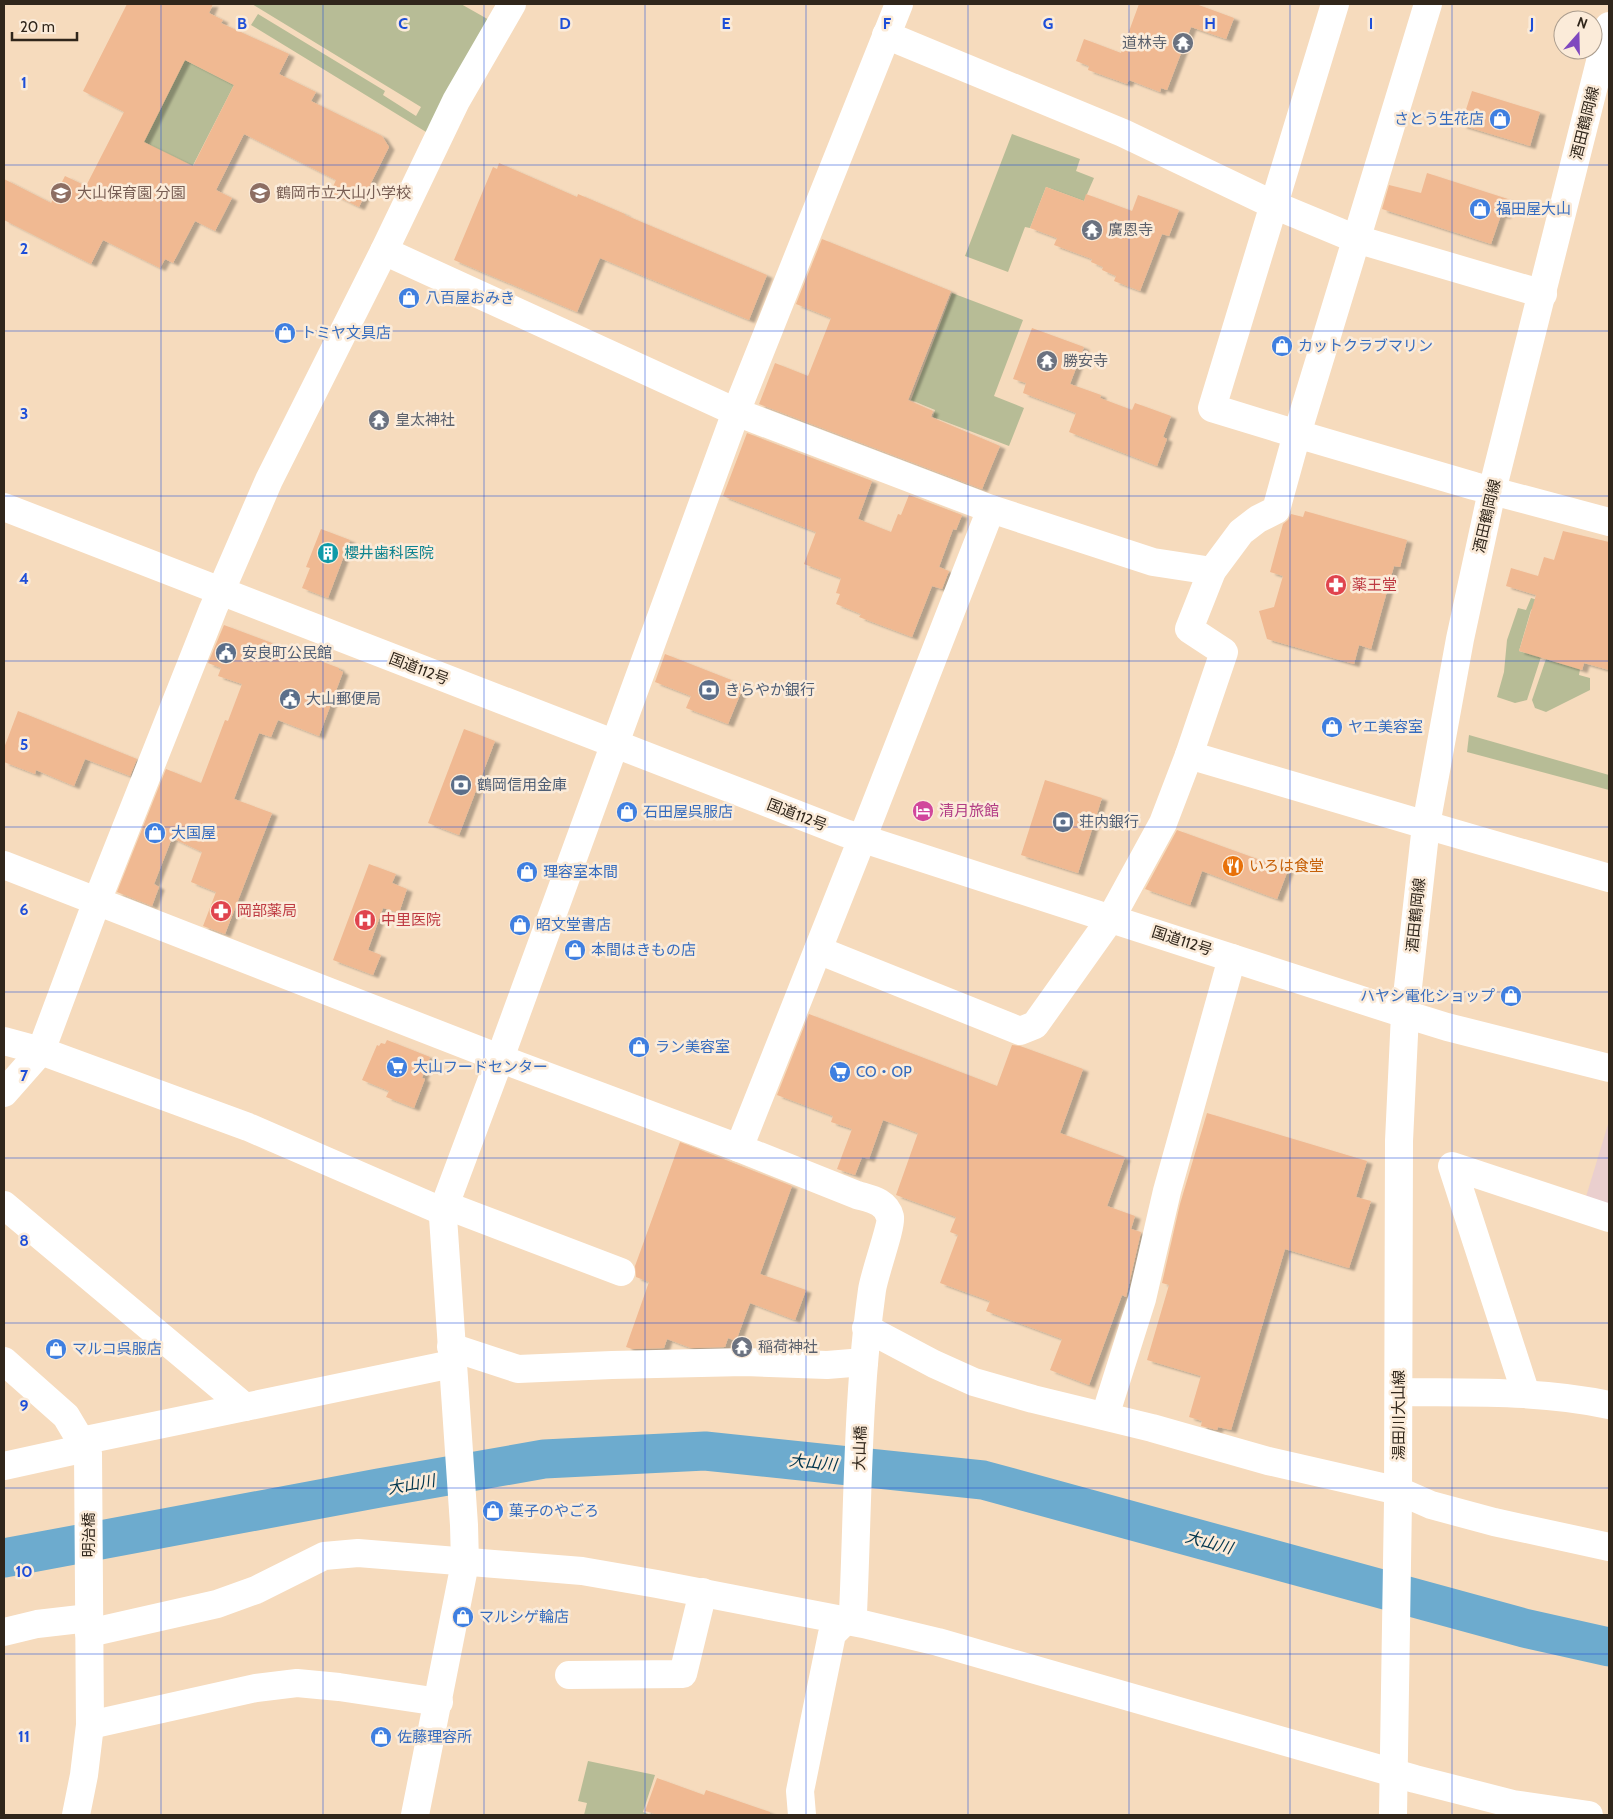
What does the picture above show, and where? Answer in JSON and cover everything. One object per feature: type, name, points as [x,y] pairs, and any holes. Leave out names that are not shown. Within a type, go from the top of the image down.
[{"type":"main road","points":[[4,1092],[41,1051],[97,901],[220,591],[269,480],[384,251],[456,101],[512,4]]},
{"type":"main road","points":[[415,1815],[439,1702],[465,1563],[444,1208],[736,412],[899,4]]},
{"type":"main road","points":[[1335,4],[1212,408],[1492,491],[1609,522]]},
{"type":"main road","points":[[818,950],[1020,1031],[1035,1025],[1111,918],[1164,823],[1224,652],[1189,629],[1212,571],[1241,532],[1258,519],[1276,510],[1297,434],[1428,4]]},
{"type":"main road","name":"酒田鶴岡線","points":[[1405,1014],[1426,826],[1460,639],[1492,491],[1609,26]]},
{"type":"main road","points":[[886,35],[1123,133],[1274,205],[1356,239],[1543,294]]},
{"type":"main road","points":[[384,251],[736,412],[991,509],[1153,562],[1212,571]]},
{"type":"main road","name":"国道112号","points":[[4,507],[614,745],[862,839],[1405,1014],[1609,1068]]},
{"type":"main road","points":[[738,1148],[862,839],[991,509]]},
{"type":"main road","points":[[1189,754],[1426,826],[1609,878]]},
{"type":"main road","name":"大山橋","points":[[4,866],[876,1201],[886,1208],[891,1219],[873,1283],[866,1328],[853,1613],[832,1634],[800,1791],[802,1815]]},
{"type":"main road","points":[[1105,1416],[1142,1299],[1167,1191],[1232,958]]},
{"type":"main road","name":"湯田川大山線","points":[[1393,1815],[1398,1496],[1400,1142],[1405,1014]]},
{"type":"main road","points":[[4,1041],[41,1051],[248,1128],[444,1208],[621,1272]]},
{"type":"main road","points":[[1526,1394],[1452,1166],[1609,1218]]},
{"type":"main road","points":[[4,1205],[245,1407]]},
{"type":"main road","points":[[866,1328],[934,1364],[974,1382],[1152,1428],[1494,1522],[1609,1547]]},
{"type":"main road","points":[[4,1361],[66,1416],[85,1447]]},
{"type":"main road","points":[[4,1466],[245,1407],[452,1363],[518,1369],[745,1362],[864,1367]]},
{"type":"main road","points":[[1399,1392],[1526,1394],[1609,1405]]},
{"type":"main road","name":"明治橋","points":[[76,1815],[84,1775],[90,1725],[85,1447]]},
{"type":"main road","points":[[4,1632],[37,1624],[89,1626],[218,1604],[256,1590],[324,1556],[358,1553],[582,1571],[702,1592],[938,1642],[1394,1773],[1513,1804],[1589,1815]]},
{"type":"main road","points":[[568,1675],[683,1674],[702,1592]]},
{"type":"main road","points":[[90,1725],[256,1688],[297,1683],[339,1687],[439,1702]]},
{"type":"shaded area","points":[[1609,1121],[1609,1208],[1585,1200]]},
{"type":"green space","points":[[252,4],[461,4],[491,21],[431,135],[251,25],[258,14],[385,91],[383,95],[416,116],[421,107]]},
{"type":"green space","points":[[185,60],[234,85],[186,179],[143,157],[139,119]]},
{"type":"green space","points":[[1012,134],[1080,159],[1076,171],[1094,178],[1084,201],[1046,187],[1030,228],[1025,227],[1008,272],[965,256]]},
{"type":"green space","points":[[952,293],[1023,320],[994,396],[1024,408],[1009,446],[933,417],[935,410],[911,400]]},
{"type":"green space","points":[[1531,598],[1541,601],[1531,610],[1519,651],[1541,657],[1527,700],[1515,703],[1497,697],[1504,672],[1507,640],[1518,608],[1526,610]]},
{"type":"green space","points":[[1546,659],[1580,669],[1579,675],[1590,678],[1590,690],[1546,712],[1535,708],[1532,700]]},
{"type":"green space","points":[[1469,735],[1609,775],[1609,790],[1467,752]]},
{"type":"green space","points":[[588,1761],[655,1775],[643,1812],[651,1815],[584,1815],[587,1803],[578,1801]]},
{"type":"building","points":[[127,4],[213,4],[209,13],[223,20],[221,23],[289,54],[279,74],[316,92],[311,101],[382,136],[389,147],[359,207],[330,193],[336,180],[244,134],[216,190],[232,198],[215,231],[195,221],[173,263],[165,259],[160,268],[103,240],[91,264],[4,220],[4,179],[51,203],[65,176],[86,186],[124,112],[83,91]],"holes":[[[185,60],[234,85],[193,166],[144,142]]]},
{"type":"building","points":[[1139,4],[1196,4],[1234,18],[1226,39],[1191,27],[1167,90],[1161,88],[1160,92],[1129,80],[1127,84],[1088,70],[1089,66],[1076,61],[1084,39],[1121,53]]},
{"type":"building","name":"さとう生花店","points":[[1472,91],[1540,112],[1530,146],[1461,125]]},
{"type":"building","points":[[499,163],[577,197],[578,194],[767,275],[749,320],[600,258],[577,312],[454,260],[493,167],[497,169]]},
{"type":"building","name":"福田屋大山","points":[[1427,173],[1511,200],[1505,216],[1501,215],[1491,244],[1382,209],[1389,185],[1421,193]]},
{"type":"building","points":[[1046,187],[1084,201],[1086,194],[1132,211],[1138,195],[1179,210],[1169,236],[1162,234],[1140,291],[1114,281],[1116,276],[1102,270],[1103,267],[1091,262],[1092,259],[1054,245],[1057,238],[1030,228]]},
{"type":"building","points":[[822,239],[951,291],[908,400],[933,411],[931,417],[1000,446],[982,489],[759,404],[775,363],[808,376],[831,318],[796,304]]},
{"type":"building","points":[[1032,328],[1084,347],[1070,384],[1101,395],[1100,398],[1132,410],[1135,403],[1171,416],[1163,437],[1167,439],[1157,466],[1069,432],[1076,413],[1023,393],[1026,383],[1013,379]]},
{"type":"building","points":[[747,433],[872,481],[858,519],[891,532],[898,514],[901,515],[909,495],[962,515],[956,530],[953,529],[939,567],[949,571],[942,589],[932,586],[912,637],[859,617],[861,614],[836,604],[840,594],[836,593],[841,578],[804,564],[816,532],[723,496]]},
{"type":"building","name":"薬王堂","points":[[1305,511],[1407,540],[1400,567],[1394,566],[1371,649],[1359,645],[1354,664],[1267,639],[1259,611],[1274,607],[1283,576],[1270,572],[1283,524],[1291,514],[1303,517]]},
{"type":"building","name":"櫻井歯科医院","points":[[321,529],[350,540],[328,598],[302,588],[310,568],[306,567]]},
{"type":"building","points":[[1563,531],[1609,542],[1609,670],[1584,663],[1582,670],[1519,651],[1536,595],[1506,586],[1511,568],[1538,576],[1544,557],[1554,560]]},
{"type":"building","points":[[224,625],[339,668],[343,672],[319,736],[278,720],[271,737],[259,733],[234,799],[272,813],[225,934],[203,926],[216,892],[191,882],[202,852],[172,838],[154,884],[159,887],[152,906],[117,892],[166,769],[201,783],[225,720],[228,721],[242,684],[218,676],[221,668],[208,663]]},
{"type":"building","name":"きらやか銀行","points":[[665,654],[744,685],[728,724],[686,708],[691,696],[655,682]]},
{"type":"building","points":[[18,711],[137,759],[130,776],[85,759],[74,786],[36,770],[35,774],[4,762],[4,748]]},
{"type":"building","name":"鶴岡信用金庫","points":[[464,729],[495,741],[459,835],[428,823]]},
{"type":"building","name":"荘内銀行","points":[[1045,780],[1102,798],[1078,873],[1021,855]]},
{"type":"building","points":[[1177,830],[1288,870],[1277,899],[1202,871],[1190,905],[1145,889]]},
{"type":"building","name":"中里医院","points":[[369,864],[396,874],[392,883],[407,889],[399,913],[383,908],[368,950],[381,955],[373,975],[333,960]]},
{"type":"building","points":[[809,1014],[997,1086],[1012,1045],[1020,1046],[1083,1069],[1060,1133],[1125,1157],[1107,1206],[1135,1216],[1131,1229],[1141,1232],[1126,1297],[1122,1295],[1089,1385],[1050,1370],[1062,1339],[986,1311],[990,1301],[940,1283],[958,1235],[950,1232],[956,1217],[896,1195],[918,1133],[883,1120],[869,1159],[862,1157],[855,1175],[837,1169],[852,1129],[831,1122],[833,1116],[777,1095]]},
{"type":"building","name":"大山フードセンター","points":[[387,1040],[430,1057],[422,1078],[425,1079],[414,1108],[386,1097],[389,1091],[362,1080],[377,1045],[385,1044]]},
{"type":"building","points":[[1207,1113],[1367,1161],[1356,1197],[1371,1201],[1349,1268],[1285,1249],[1231,1430],[1218,1427],[1217,1430],[1201,1426],[1202,1421],[1189,1417],[1201,1376],[1147,1360],[1169,1285],[1162,1283],[1180,1204]]},
{"type":"building","points":[[680,1142],[792,1186],[760,1274],[806,1290],[795,1320],[750,1303],[736,1341],[728,1338],[725,1347],[691,1348],[667,1339],[664,1348],[632,1349],[626,1347],[649,1282],[636,1277],[635,1266]]},
{"type":"building","points":[[657,1778],[704,1795],[706,1790],[770,1812],[770,1815],[659,1815],[645,1811]]},
{"type":"waterway","name":"大山川","points":[[4,1558],[544,1459],[705,1451],[983,1480],[1524,1628],[1609,1647]]},
{"type":"place","name":"道林寺","points":[[1183,43]]},
{"type":"place","name":"さとう生花店","points":[[1500,119]]},
{"type":"place","name":"大山保育園 分園","points":[[61,193]]},
{"type":"place","name":"鶴岡市立大山小学校","points":[[260,193]]},
{"type":"place","name":"福田屋大山","points":[[1480,209]]},
{"type":"place","name":"廣恩寺","points":[[1092,230]]},
{"type":"place","name":"八百屋おみき","points":[[409,298]]},
{"type":"place","name":"トミヤ文具店","points":[[285,333]]},
{"type":"place","name":"カットクラブマリン","points":[[1282,346]]},
{"type":"place","name":"勝安寺","points":[[1047,361]]},
{"type":"place","name":"皇太神社","points":[[379,420]]},
{"type":"place","name":"櫻井歯科医院","points":[[328,553]]},
{"type":"place","name":"薬王堂","points":[[1336,585]]},
{"type":"place","name":"安良町公民館","points":[[226,653]]},
{"type":"place","name":"きらやか銀行","points":[[709,690]]},
{"type":"place","name":"大山郵便局","points":[[290,699]]},
{"type":"place","name":"ヤエ美容室","points":[[1332,727]]},
{"type":"place","name":"鶴岡信用金庫","points":[[461,785]]},
{"type":"place","name":"清月旅館","points":[[923,811]]},
{"type":"place","name":"石田屋呉服店","points":[[627,812]]},
{"type":"place","name":"荘内銀行","points":[[1063,822]]},
{"type":"place","name":"大国屋","points":[[155,833]]},
{"type":"place","name":"いろは食堂","points":[[1233,866]]},
{"type":"place","name":"理容室本間","points":[[527,872]]},
{"type":"place","name":"岡部薬局","points":[[221,911]]},
{"type":"place","name":"中里医院","points":[[365,920]]},
{"type":"place","name":"昭文堂書店","points":[[520,925]]},
{"type":"place","name":"本間はきもの店","points":[[575,950]]},
{"type":"place","name":"ハヤシ電化ショップ","points":[[1511,996]]},
{"type":"place","name":"ラン美容室","points":[[639,1047]]},
{"type":"place","name":"大山フードセンター","points":[[397,1067]]},
{"type":"place","name":"CO・OP","points":[[840,1072]]},
{"type":"place","name":"稲荷神社","points":[[742,1347]]},
{"type":"place","name":"マルコ呉服店","points":[[56,1349]]},
{"type":"place","name":"菓子のやごろ","points":[[493,1511]]},
{"type":"place","name":"マルシゲ輪店","points":[[463,1617]]},
{"type":"place","name":"佐藤理容所","points":[[381,1737]]}]
